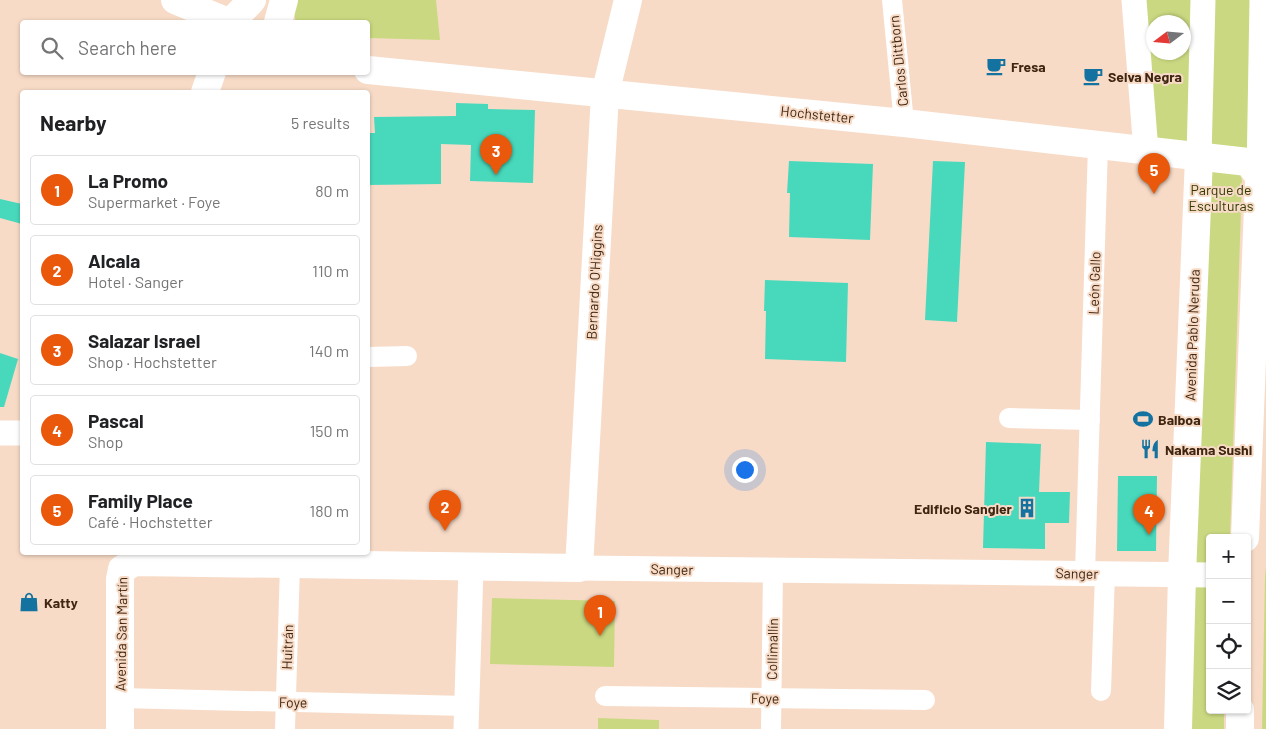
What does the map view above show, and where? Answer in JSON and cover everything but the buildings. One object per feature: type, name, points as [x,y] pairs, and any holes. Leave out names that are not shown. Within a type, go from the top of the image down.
[{"type":"main road","points":[[176,0],[225,20]]},
{"type":"main road","points":[[232,20],[252,0]]},
{"type":"main road","points":[[278,20],[284,0]]},
{"type":"main road","name":"Bernardo O'Higgins","points":[[579,568],[605,94],[628,0]]},
{"type":"main road","name":"Hochstetter","points":[[370,70],[904,123],[1248,162],[1259,176]]},
{"type":"main road","points":[[206,90],[211,75]]},
{"type":"main road","name":"Avenida Pablo Neruda","points":[[1178,729],[1182,575],[1199,157]]},
{"type":"main road","points":[[1245,534],[1259,176]]},
{"type":"main road","name":"Sanger","points":[[124,556],[290,564],[579,568]]},
{"type":"main road","name":"Avenida San Martín","points":[[120,729],[120,579],[124,556]]},
{"type":"main road","name":"Avenida San Martín","points":[[106,729],[124,556]]},
{"type":"main road","points":[[1240,714],[1240,729]]},
{"type":"street","name":"Carlos Dittborn","points":[[892,0],[904,123]]},
{"type":"street","points":[[1134,0],[1146,151]]},
{"type":"street","name":"Avenida Pablo Neruda","points":[[1199,157],[1203,0]]},
{"type":"street","points":[[1259,176],[1262,0]]},
{"type":"street","name":"León Gallo","points":[[1098,145],[1090,420],[1101,691]]},
{"type":"street","points":[[370,357],[407,356]]},
{"type":"street","points":[[1009,418],[1090,420]]},
{"type":"street","points":[[0,433],[20,433]]},
{"type":"street","name":"Huitrán","points":[[285,729],[290,564]]},
{"type":"street","points":[[466,718],[471,568]]},
{"type":"street","name":"Sanger","points":[[579,568],[1206,575]]},
{"type":"street","name":"Collimallín","points":[[771,729],[773,570]]},
{"type":"street","name":"Foye","points":[[606,696],[925,700]]},
{"type":"street","name":"Foye","points":[[120,698],[286,702],[466,718]]},
{"type":"green space","points":[[298,0],[436,0],[440,40],[370,38],[370,20],[296,20],[295,5]]},
{"type":"green space","points":[[1138,0],[1257,0],[1256,159],[1151,144]]},
{"type":"green space","name":"Parque de Esculturas","points":[[1237,166],[1242,180],[1230,534],[1206,534],[1206,714],[1224,714],[1224,729],[1186,729],[1201,172]]},
{"type":"green space","points":[[1266,566],[1266,729],[1262,729],[1265,577]]},
{"type":"green space","points":[[492,598],[615,601],[614,667],[490,664]]},
{"type":"green space","points":[[598,718],[659,720],[659,729],[598,729]]},
{"type":"place","name":"Fresa","points":[[996,66]]},
{"type":"place","name":"Selva Negra","points":[[1093,76]]},
{"type":"place","name":"Salazar Israel","points":[[496,175]]},
{"type":"place","name":"Family Place","points":[[1154,194]]},
{"type":"place","name":"Balboa","points":[[1143,419]]},
{"type":"place","name":"Nakama Sushi","points":[[1150,449]]},
{"type":"place","name":"Edificio Sangier","points":[[1027,508]]},
{"type":"place","name":"Alcala","points":[[445,531]]},
{"type":"place","name":"Pascal","points":[[1149,535]]},
{"type":"place","name":"Katty","points":[[29,602]]},
{"type":"place","name":"La Promo","points":[[600,636]]}]
